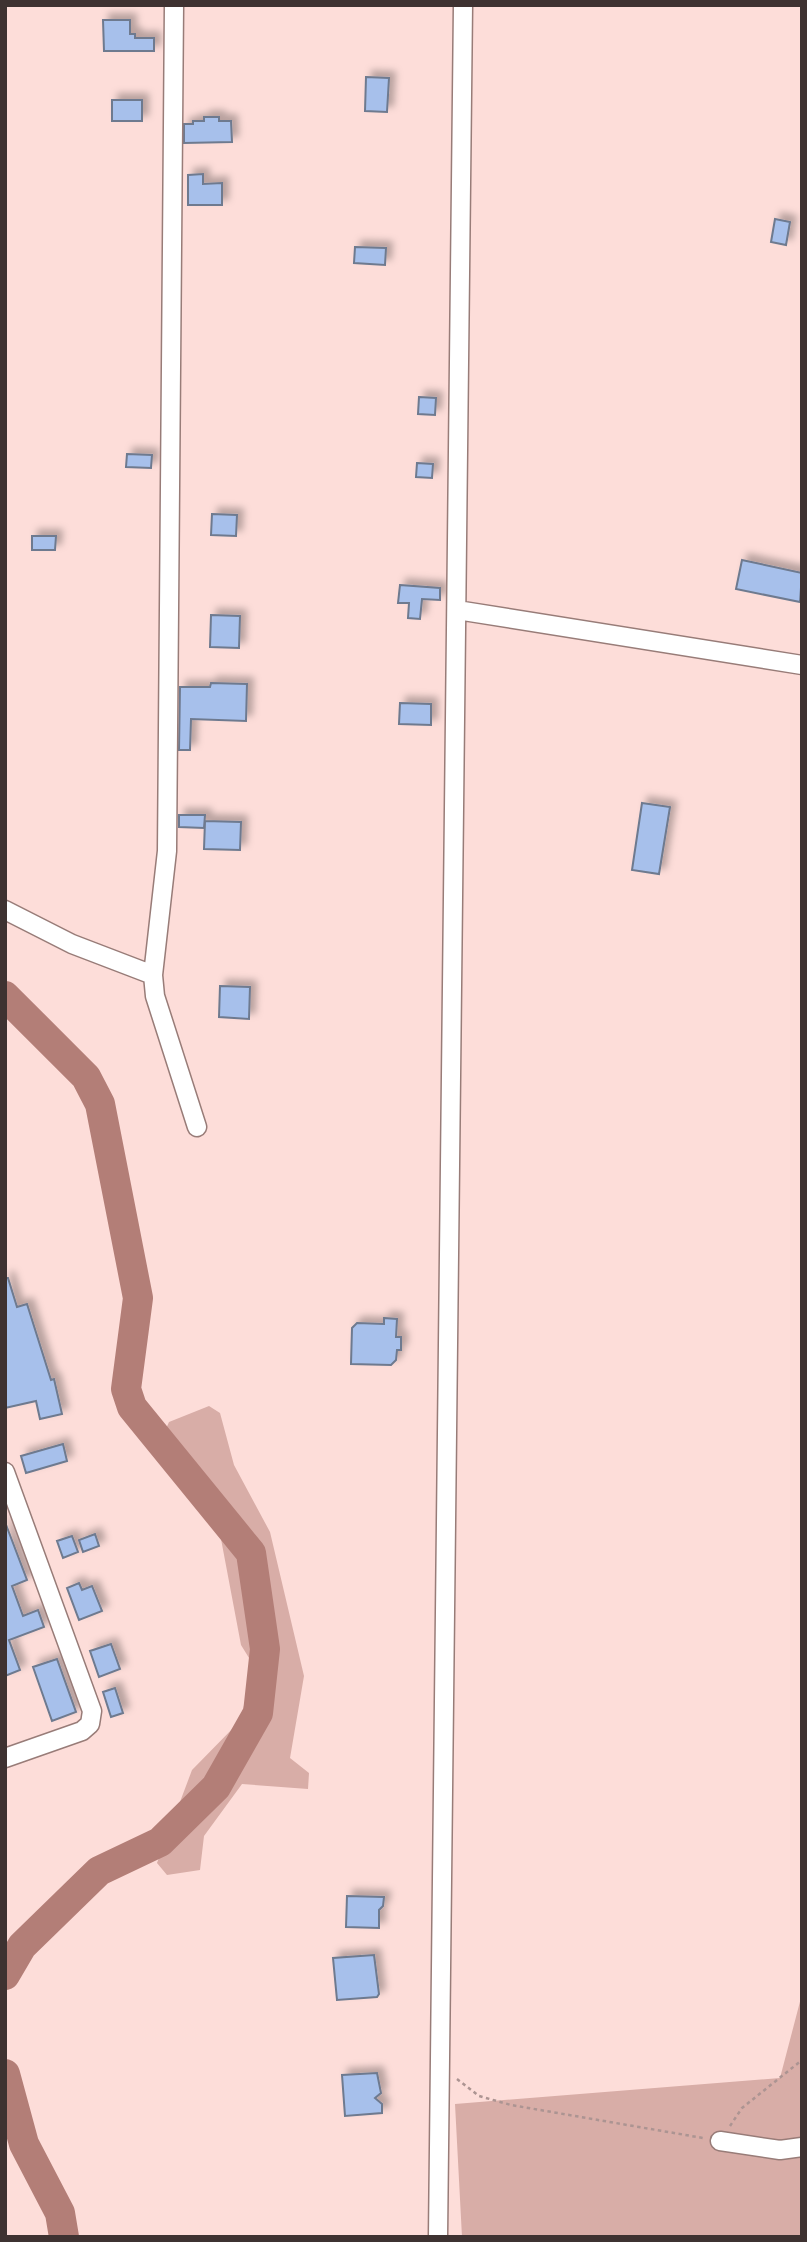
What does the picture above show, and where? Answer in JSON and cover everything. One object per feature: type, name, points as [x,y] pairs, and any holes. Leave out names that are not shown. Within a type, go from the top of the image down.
[{"type":"street","points":[[174,5],[167,851],[153,975],[155,996],[197,1127]]},
{"type":"street","points":[[438,2237],[463,5]]},
{"type":"street","points":[[457,610],[802,664]]},
{"type":"street","points":[[5,910],[72,944],[153,975]]},
{"type":"street","points":[[5,1472],[92,1711],[90,1724],[82,1731],[5,1758]]},
{"type":"street","points":[[720,2141],[780,2150],[802,2147]]},
{"type":"path","points":[[440,2055],[458,2080],[479,2096],[511,2105],[720,2141],[742,2108],[802,2060]]},
{"type":"shaded area","points":[[209,1406],[220,1413],[234,1465],[270,1532],[304,1676],[290,1758],[309,1773],[308,1789],[242,1784],[204,1836],[200,1870],[167,1875],[157,1863],[192,1770],[240,1721],[254,1666],[241,1645],[221,1539],[155,1453],[169,1422]]},
{"type":"shaded area","points":[[802,1994],[802,2237],[462,2237],[455,2104],[780,2078]]},
{"type":"building","points":[[103,20],[130,20],[130,34],[135,34],[135,38],[154,38],[154,51],[104,51]]},
{"type":"building","points":[[366,77],[389,78],[387,112],[365,111]]},
{"type":"building","points":[[112,100],[142,100],[142,121],[112,121]]},
{"type":"building","points":[[204,117],[219,117],[219,121],[231,121],[232,142],[184,143],[184,124],[204,121]]},
{"type":"building","points":[[203,174],[203,184],[222,183],[222,205],[188,205],[188,175]]},
{"type":"building","points":[[775,219],[790,222],[786,245],[771,242]]},
{"type":"building","points":[[355,247],[386,248],[385,265],[354,263]]},
{"type":"building","points":[[419,397],[436,398],[435,415],[418,414]]},
{"type":"building","points":[[127,454],[152,455],[151,468],[126,467]]},
{"type":"building","points":[[417,463],[433,464],[432,478],[416,477]]},
{"type":"building","points":[[212,514],[237,515],[236,536],[211,535]]},
{"type":"building","points":[[32,536],[56,536],[55,550],[32,550]]},
{"type":"building","points":[[742,560],[802,573],[800,602],[736,589]]},
{"type":"building","points":[[400,585],[440,588],[440,600],[422,599],[420,619],[408,618],[409,603],[398,603]]},
{"type":"building","points":[[211,615],[240,616],[239,648],[210,647]]},
{"type":"building","points":[[211,683],[247,684],[246,721],[191,719],[190,750],[179,750],[180,687],[210,687]]},
{"type":"building","points":[[400,703],[431,704],[431,725],[399,724]]},
{"type":"building","points":[[642,803],[670,807],[659,874],[632,870]]},
{"type":"building","points":[[179,815],[205,815],[204,828],[179,827]]},
{"type":"building","points":[[205,821],[241,822],[240,850],[204,849]]},
{"type":"building","points":[[220,986],[250,987],[249,1019],[219,1017]]},
{"type":"building","points":[[5,1278],[8,1278],[17,1307],[27,1304],[51,1380],[54,1379],[62,1414],[40,1419],[36,1401],[5,1408]]},
{"type":"building","points":[[384,1318],[397,1319],[396,1337],[401,1337],[401,1350],[397,1350],[396,1360],[391,1365],[351,1364],[352,1328],[357,1323],[384,1324]]},
{"type":"building","points":[[63,1444],[67,1461],[26,1473],[21,1456]]},
{"type":"building","points":[[5,1522],[27,1580],[12,1586],[23,1616],[38,1610],[44,1627],[9,1640],[20,1670],[5,1676]]},
{"type":"building","points":[[95,1534],[99,1546],[83,1552],[79,1540]]},
{"type":"building","points":[[72,1536],[78,1552],[63,1558],[57,1541]]},
{"type":"building","points":[[79,1583],[82,1590],[92,1586],[102,1611],[79,1620],[67,1588]]},
{"type":"building","points":[[111,1644],[120,1669],[99,1677],[90,1651]]},
{"type":"building","points":[[57,1659],[76,1712],[52,1721],[33,1667]]},
{"type":"building","points":[[115,1688],[123,1713],[111,1717],[103,1692]]},
{"type":"building","points":[[347,1896],[384,1897],[383,1906],[379,1910],[379,1928],[346,1927]]},
{"type":"building","points":[[374,1955],[379,1994],[377,1997],[337,2000],[333,1958]]},
{"type":"building","points":[[377,2073],[381,2093],[375,2098],[382,2104],[382,2113],[345,2116],[342,2075]]},
{"type":"waterway","points":[[5,996],[86,1077],[100,1104],[138,1298],[126,1389],[132,1407],[251,1553],[265,1649],[258,1713],[216,1787],[160,1842],[99,1871],[22,1946],[5,1975]]},
{"type":"waterway","points":[[5,2074],[24,2144],[60,2213],[64,2237]]}]
